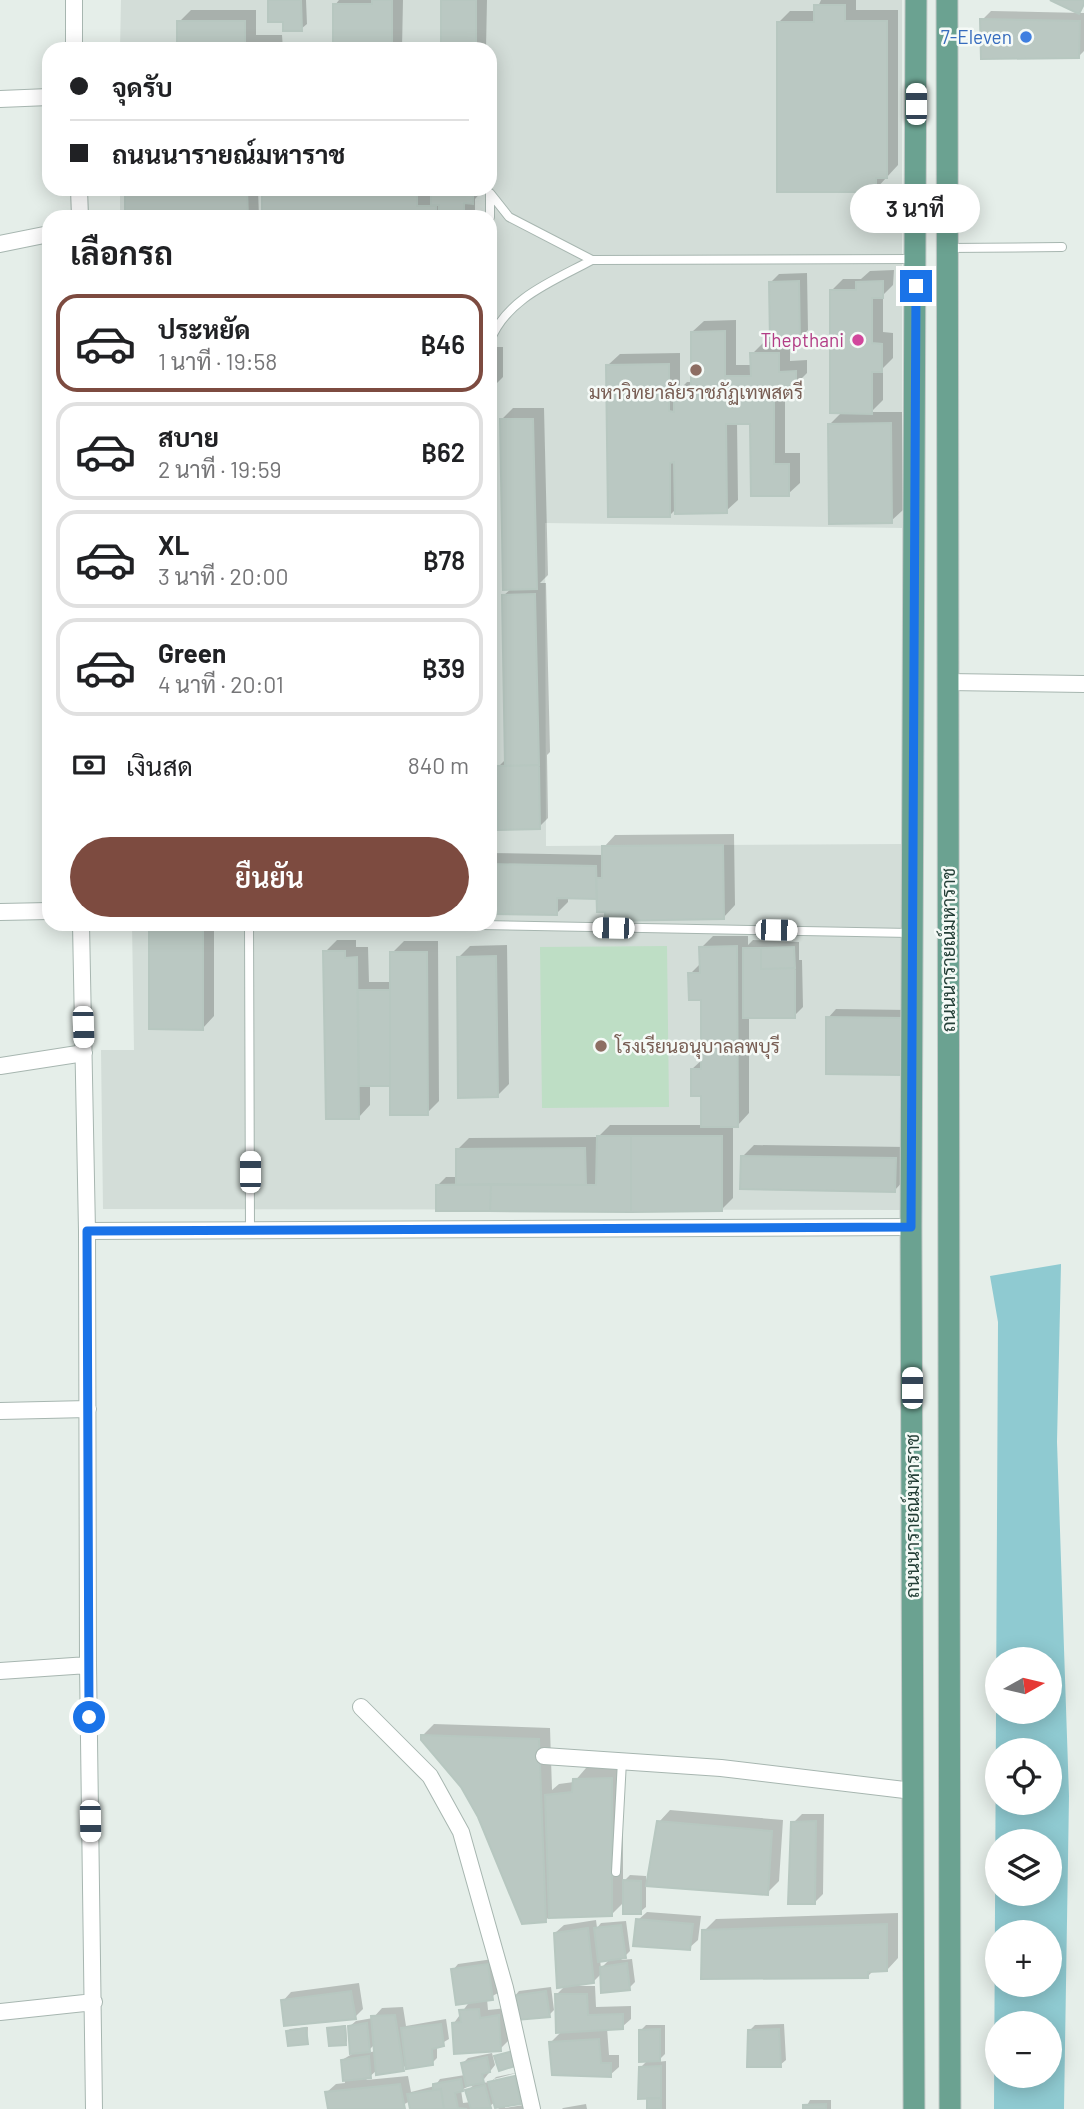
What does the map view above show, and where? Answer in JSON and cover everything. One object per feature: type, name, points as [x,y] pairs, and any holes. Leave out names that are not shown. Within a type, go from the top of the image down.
[{"type":"main road","name":"ถนนนารายณ์มหาราช","points":[[914,2109],[911,1227],[916,0]]},
{"type":"main road","name":"ถนนนารายณ์มหาราช","points":[[947,0],[950,2109]]},
{"type":"street","points":[[74,0],[74,42]]},
{"type":"street","points":[[0,99],[42,97]]},
{"type":"street","points":[[0,244],[42,235]]},
{"type":"street","points":[[948,682],[1084,684]]},
{"type":"street","points":[[0,912],[42,911]]},
{"type":"street","points":[[81,931],[87,1231],[88,1665],[94,2109]]},
{"type":"street","points":[[0,1066],[84,1053]]},
{"type":"street","points":[[87,1231],[250,1228],[911,1227]]},
{"type":"street","points":[[0,1411],[88,1409]]},
{"type":"street","points":[[0,1671],[88,1665]]},
{"type":"street","points":[[361,1707],[430,1776],[461,1832],[505,1988],[532,2109]]},
{"type":"street","points":[[544,1756],[722,1768],[913,1791]]},
{"type":"street","points":[[0,2012],[94,2002]]},
{"type":"lane","points":[[492,196],[509,217],[592,260],[916,259]]},
{"type":"lane","points":[[947,248],[1062,247]]},
{"type":"lane","points":[[497,324],[515,303],[592,260]]},
{"type":"lane","points":[[497,925],[913,933]]},
{"type":"lane","points":[[249,931],[250,1228]]},
{"type":"lane","points":[[616,1872],[622,1761]]},
{"type":"shaded area","points":[[121,0],[902,0],[902,528],[545,523],[546,846],[902,844],[901,1210],[103,1209],[101,1050],[134,1050],[132,931],[497,931],[497,210],[120,210],[120,196],[497,196],[497,42],[120,42]]},
{"type":"green space","points":[[667,946],[669,1107],[542,1108],[540,947]]},
{"type":"water","points":[[1061,1264],[1057,1442],[1069,1796],[1064,2109],[994,2109],[994,2088],[1062,2088],[1062,2011],[994,2011],[995,1997],[1062,1997],[1062,1920],[995,1920],[995,1906],[1062,1906],[1062,1829],[995,1829],[995,1815],[1062,1815],[1062,1738],[996,1738],[996,1724],[1062,1724],[1062,1647],[996,1647],[998,1322],[990,1276]]},
{"type":"building","points":[[268,0],[301,0],[302,31],[283,31],[283,22],[268,22]]},
{"type":"building","points":[[372,0],[392,0],[392,42],[333,42],[333,4],[372,4]]},
{"type":"building","points":[[441,0],[476,0],[476,42],[441,42]]},
{"type":"building","points":[[1050,0],[1084,0],[1084,4],[1079,14]]},
{"type":"building","points":[[814,5],[845,5],[845,21],[887,21],[887,178],[876,178],[876,192],[777,192],[777,22],[814,22]]},
{"type":"building","points":[[980,19],[1080,21],[1079,58],[981,59]]},
{"type":"building","points":[[177,21],[245,21],[245,42],[177,42]]},
{"type":"building","points":[[125,196],[247,196],[248,210],[125,210]]},
{"type":"building","points":[[262,196],[417,196],[417,206],[436,206],[436,210],[262,210]]},
{"type":"building","points":[[431,196],[473,196],[473,204],[464,203],[464,210],[439,210],[439,205],[431,205]]},
{"type":"building","points":[[799,281],[800,340],[770,341],[769,282]]},
{"type":"building","points":[[883,281],[883,298],[872,298],[872,343],[882,344],[882,372],[872,372],[872,414],[830,413],[830,290],[856,290],[856,282]]},
{"type":"building","points":[[725,331],[725,376],[751,376],[750,353],[779,353],[779,372],[796,371],[796,387],[774,387],[774,464],[789,464],[789,496],[751,496],[750,424],[726,424],[727,513],[675,514],[674,462],[670,463],[670,517],[608,517],[606,365],[669,364],[669,411],[674,412],[674,393],[691,393],[691,332]]},
{"type":"building","points":[[500,419],[533,419],[537,589],[503,590]]},
{"type":"building","points":[[891,423],[892,523],[829,524],[828,424]]},
{"type":"building","points":[[535,594],[539,765],[505,766],[502,595]]},
{"type":"building","points":[[539,765],[540,829],[498,830],[497,766]]},
{"type":"building","points":[[723,845],[724,919],[605,921],[605,912],[597,912],[596,878],[602,878],[602,846]]},
{"type":"building","points":[[497,864],[596,866],[597,899],[557,898],[557,915],[497,914]]},
{"type":"building","points":[[149,931],[203,931],[203,1030],[149,1029]]},
{"type":"building","points":[[737,946],[738,1127],[701,1127],[701,1096],[691,1096],[691,1069],[701,1069],[701,1000],[689,1000],[688,973],[700,973],[699,947]]},
{"type":"building","points":[[794,947],[795,968],[761,969],[761,948]]},
{"type":"building","points":[[743,948],[761,948],[761,969],[795,968],[795,1018],[743,1018]]},
{"type":"building","points":[[323,951],[345,951],[345,958],[357,957],[359,1119],[326,1119]]},
{"type":"building","points":[[390,952],[427,952],[428,1115],[390,1115]]},
{"type":"building","points":[[496,956],[498,1097],[458,1098],[457,957]]},
{"type":"building","points":[[358,990],[390,990],[390,1086],[359,1086]]},
{"type":"building","points":[[826,1017],[901,1018],[901,1075],[826,1074]]},
{"type":"building","points":[[597,1136],[631,1136],[631,1212],[490,1211],[491,1184],[596,1185]]},
{"type":"building","points":[[631,1136],[722,1136],[722,1211],[631,1212]]},
{"type":"building","points":[[585,1148],[586,1185],[456,1185],[456,1149]]},
{"type":"building","points":[[741,1156],[896,1158],[895,1192],[740,1189]]},
{"type":"building","points":[[491,1184],[490,1211],[436,1211],[436,1185]]},
{"type":"building","points":[[421,1735],[539,1739],[546,1922],[522,1924],[478,1817],[461,1787],[421,1740]]},
{"type":"building","points":[[612,1778],[612,1916],[549,1918],[545,1795],[572,1792],[573,1779]]},
{"type":"building","points":[[657,1821],[772,1831],[768,1895],[646,1886]]},
{"type":"building","points":[[816,1821],[815,1904],[788,1904],[791,1822]]},
{"type":"building","points":[[623,1880],[641,1881],[641,1914],[623,1914]]},
{"type":"building","points":[[636,1919],[693,1924],[690,1950],[633,1946]]},
{"type":"building","points":[[887,1924],[887,1971],[868,1972],[868,1978],[701,1979],[702,1930]]},
{"type":"building","points":[[621,1925],[626,1958],[598,1962],[594,1928]]},
{"type":"building","points":[[588,1928],[594,1983],[557,1988],[554,1933]]},
{"type":"building","points":[[627,1963],[630,1990],[601,1993],[600,1967]]},
{"type":"building","points":[[488,1964],[493,2000],[456,2005],[451,1969]]},
{"type":"building","points":[[351,1991],[356,2019],[284,2026],[281,2000]]},
{"type":"building","points":[[546,1991],[550,2017],[516,2020],[512,1996]]},
{"type":"building","points":[[555,1994],[587,1994],[588,2015],[623,2014],[623,2029],[556,2033]]},
{"type":"building","points":[[479,2009],[480,2018],[499,2015],[501,2051],[454,2054],[452,2023],[461,2022],[459,2010]]},
{"type":"building","points":[[395,2015],[404,2071],[376,2075],[371,2016]]},
{"type":"building","points":[[367,2023],[370,2052],[350,2054],[348,2026]]},
{"type":"building","points":[[441,2024],[444,2046],[432,2049],[433,2065],[406,2069],[401,2028]]},
{"type":"building","points":[[345,2026],[346,2045],[329,2046],[327,2028]]},
{"type":"building","points":[[306,2028],[308,2044],[288,2046],[286,2031]]},
{"type":"building","points":[[660,2029],[660,2061],[639,2062],[639,2030]]},
{"type":"building","points":[[779,2029],[781,2067],[747,2067],[748,2030]]},
{"type":"building","points":[[599,2039],[601,2063],[611,2063],[611,2077],[552,2075],[549,2042]]},
{"type":"building","points":[[513,2051],[515,2066],[499,2071],[494,2056]]},
{"type":"building","points":[[369,2056],[371,2078],[343,2081],[341,2060]]},
{"type":"building","points":[[487,2057],[490,2072],[482,2074],[484,2083],[466,2086],[461,2063]]},
{"type":"building","points":[[661,2066],[661,2098],[638,2099],[639,2067]]},
{"type":"building","points":[[515,2076],[521,2104],[495,2108],[488,2082]]},
{"type":"building","points":[[461,2079],[463,2091],[455,2093],[458,2108],[467,2109],[444,2109],[441,2089],[433,2090],[433,2084]]},
{"type":"building","points":[[400,2084],[405,2109],[328,2109],[325,2092]]},
{"type":"building","points":[[485,2085],[491,2108],[471,2109],[465,2090]]},
{"type":"building","points":[[441,2089],[444,2109],[410,2109],[407,2094]]},
{"type":"building","points":[[647,2098],[661,2098],[661,2109],[647,2109]]},
{"type":"building","points":[[826,2104],[826,2109],[803,2109],[803,2105]]},
{"type":"place","name":"7-Eleven","points":[[1026,37]]},
{"type":"place","name":"Thepthani","points":[[858,340]]},
{"type":"place","name":"มหาวิทยาลัยราชภัฏเทพสตรี","points":[[696,370]]},
{"type":"place","name":"โรงเรียนอนุบาลลพบุรี","points":[[601,1046]]},
{"type":"route","points":[[89,1717],[87,1231],[250,1228],[911,1227],[916,286]]}]
